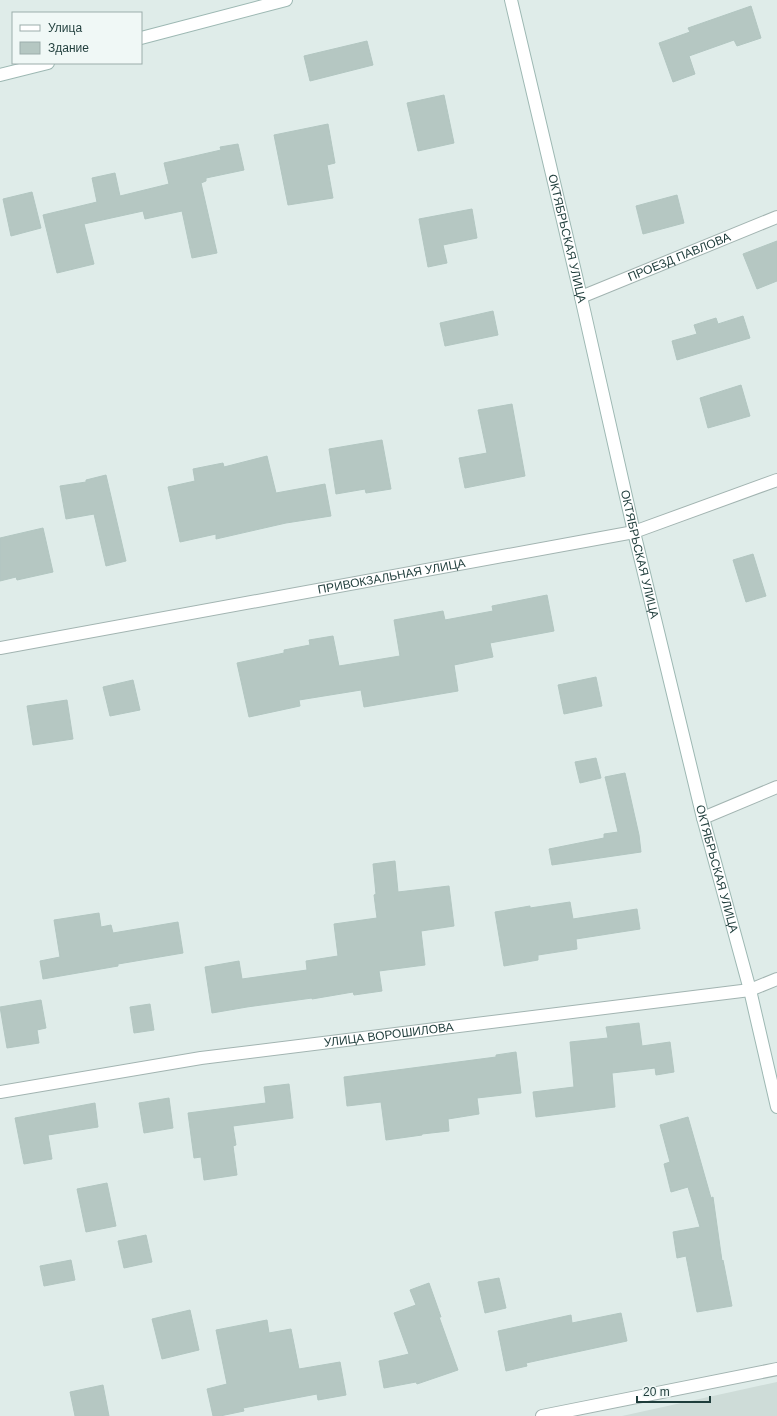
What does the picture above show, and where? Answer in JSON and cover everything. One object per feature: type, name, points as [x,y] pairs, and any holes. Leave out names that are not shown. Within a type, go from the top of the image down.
[{"type":"street","points":[[142,38],[286,0]]},
{"type":"street","name":"ОКТЯБРЬСКАЯ УЛИЦА","points":[[511,0],[581,297],[634,532],[703,818],[750,990],[777,1106]]},
{"type":"street","points":[[0,76],[44,64]]},
{"type":"street","name":"ПРОЕЗД ПАВЛОВА","points":[[581,297],[777,217]]},
{"type":"street","name":"ПРИВОКЗАЛЬНАЯ УЛИЦА","points":[[0,648],[634,532],[777,480]]},
{"type":"street","points":[[703,818],[777,787]]},
{"type":"street","name":"УЛИЦА ВОРОШИЛОВА","points":[[0,1092],[201,1058],[750,990],[777,979]]},
{"type":"street","points":[[542,1416],[777,1369]]},
{"type":"shaded area","points":[[777,1382],[777,1416],[622,1416]]},
{"type":"building","points":[[751,6],[761,38],[737,46],[734,40],[689,56],[695,74],[673,82],[659,43],[690,32],[688,28]]},
{"type":"building","points":[[367,41],[373,65],[310,81],[304,56]]},
{"type":"building","points":[[444,95],[454,143],[418,151],[407,103]]},
{"type":"building","points":[[328,124],[335,163],[327,165],[333,198],[288,205],[274,135]]},
{"type":"building","points":[[238,144],[244,170],[206,178],[206,181],[201,183],[217,253],[192,258],[182,211],[145,219],[143,211],[84,224],[94,264],[57,273],[43,215],[97,202],[92,178],[115,173],[120,196],[169,184],[164,163],[221,150],[220,147]]},
{"type":"building","points":[[32,192],[41,228],[11,236],[3,199]]},
{"type":"building","points":[[677,195],[684,223],[643,234],[636,206]]},
{"type":"building","points":[[472,209],[477,238],[443,245],[447,263],[428,267],[419,219]]},
{"type":"building","points":[[777,241],[777,281],[757,289],[743,254]]},
{"type":"building","points":[[493,311],[498,335],[445,346],[440,323]]},
{"type":"building","points":[[743,316],[750,338],[677,360],[672,341],[697,334],[694,325],[716,318],[718,324]]},
{"type":"building","points":[[741,385],[750,416],[708,428],[700,398]]},
{"type":"building","points":[[512,404],[525,476],[465,488],[459,458],[487,453],[478,410]]},
{"type":"building","points":[[382,440],[391,489],[366,493],[365,489],[336,494],[329,449]]},
{"type":"building","points":[[267,456],[276,493],[325,484],[331,516],[286,523],[216,539],[216,534],[180,542],[168,487],[195,481],[193,469],[223,463],[224,467]]},
{"type":"building","points":[[106,475],[126,561],[106,566],[94,514],[66,519],[60,486],[86,482],[86,480]]},
{"type":"building","points":[[43,528],[53,572],[17,580],[16,577],[0,581],[0,538]]},
{"type":"building","points":[[753,554],[766,596],[746,602],[733,560]]},
{"type":"building","points":[[547,595],[554,631],[490,643],[493,657],[454,665],[458,691],[364,707],[361,690],[299,700],[300,706],[249,717],[237,663],[284,653],[284,650],[310,645],[309,640],[333,636],[339,666],[400,656],[394,620],[443,611],[445,620],[493,611],[492,606]]},
{"type":"building","points":[[596,677],[602,706],[564,714],[558,685]]},
{"type":"building","points":[[133,680],[140,710],[110,716],[103,687]]},
{"type":"building","points":[[67,700],[73,739],[33,745],[27,706]]},
{"type":"building","points":[[596,758],[601,778],[580,783],[575,762]]},
{"type":"building","points":[[625,773],[639,835],[641,852],[552,865],[549,849],[604,838],[604,834],[618,832],[605,777]]},
{"type":"building","points":[[395,861],[398,892],[449,886],[454,926],[421,931],[425,965],[379,971],[382,991],[354,995],[353,992],[212,1013],[205,967],[239,961],[242,979],[307,970],[306,961],[338,956],[334,924],[377,918],[374,895],[376,894],[373,864]]},
{"type":"building","points":[[570,902],[573,919],[637,909],[640,929],[576,939],[577,949],[538,955],[538,960],[504,966],[495,912],[530,906],[530,908]]},
{"type":"building","points":[[99,913],[101,927],[111,925],[113,933],[178,922],[183,953],[43,979],[40,961],[60,957],[54,920]]},
{"type":"building","points":[[41,1000],[46,1028],[37,1030],[39,1043],[7,1048],[0,1007]]},
{"type":"building","points":[[150,1004],[154,1030],[134,1033],[130,1007]]},
{"type":"building","points":[[639,1023],[642,1046],[670,1042],[674,1072],[656,1075],[655,1068],[612,1073],[615,1107],[536,1117],[533,1092],[574,1087],[570,1042],[608,1038],[606,1027]]},
{"type":"building","points":[[516,1052],[521,1093],[477,1098],[479,1114],[448,1119],[449,1131],[386,1140],[381,1102],[347,1106],[344,1077],[496,1057],[496,1055]]},
{"type":"building","points":[[289,1084],[293,1118],[233,1126],[236,1145],[233,1146],[237,1175],[204,1180],[201,1157],[194,1158],[188,1113],[266,1103],[264,1087]]},
{"type":"building","points":[[169,1098],[173,1128],[144,1133],[139,1103]]},
{"type":"building","points":[[95,1103],[98,1127],[48,1135],[52,1159],[24,1164],[15,1118]]},
{"type":"building","points":[[688,1117],[711,1198],[713,1197],[722,1261],[723,1260],[732,1306],[697,1312],[686,1256],[677,1258],[673,1232],[700,1227],[688,1187],[671,1192],[664,1164],[670,1162],[660,1125]]},
{"type":"building","points":[[107,1183],[116,1226],[86,1232],[77,1189]]},
{"type":"building","points":[[146,1235],[152,1262],[124,1268],[118,1241]]},
{"type":"building","points":[[71,1260],[75,1280],[44,1286],[40,1266]]},
{"type":"building","points":[[499,1278],[506,1308],[485,1313],[478,1282]]},
{"type":"building","points":[[429,1283],[441,1317],[439,1317],[458,1370],[417,1384],[416,1382],[384,1388],[379,1361],[409,1354],[394,1313],[416,1305],[410,1290]]},
{"type":"building","points":[[190,1310],[199,1350],[162,1359],[152,1319]]},
{"type":"building","points":[[621,1313],[627,1341],[526,1363],[527,1366],[506,1371],[498,1331],[571,1315],[572,1323]]},
{"type":"building","points":[[267,1320],[269,1333],[291,1329],[299,1369],[340,1362],[346,1395],[318,1400],[317,1394],[243,1408],[244,1411],[213,1416],[207,1389],[227,1384],[216,1330]]},
{"type":"building","points":[[103,1385],[109,1416],[75,1416],[70,1392]]}]
